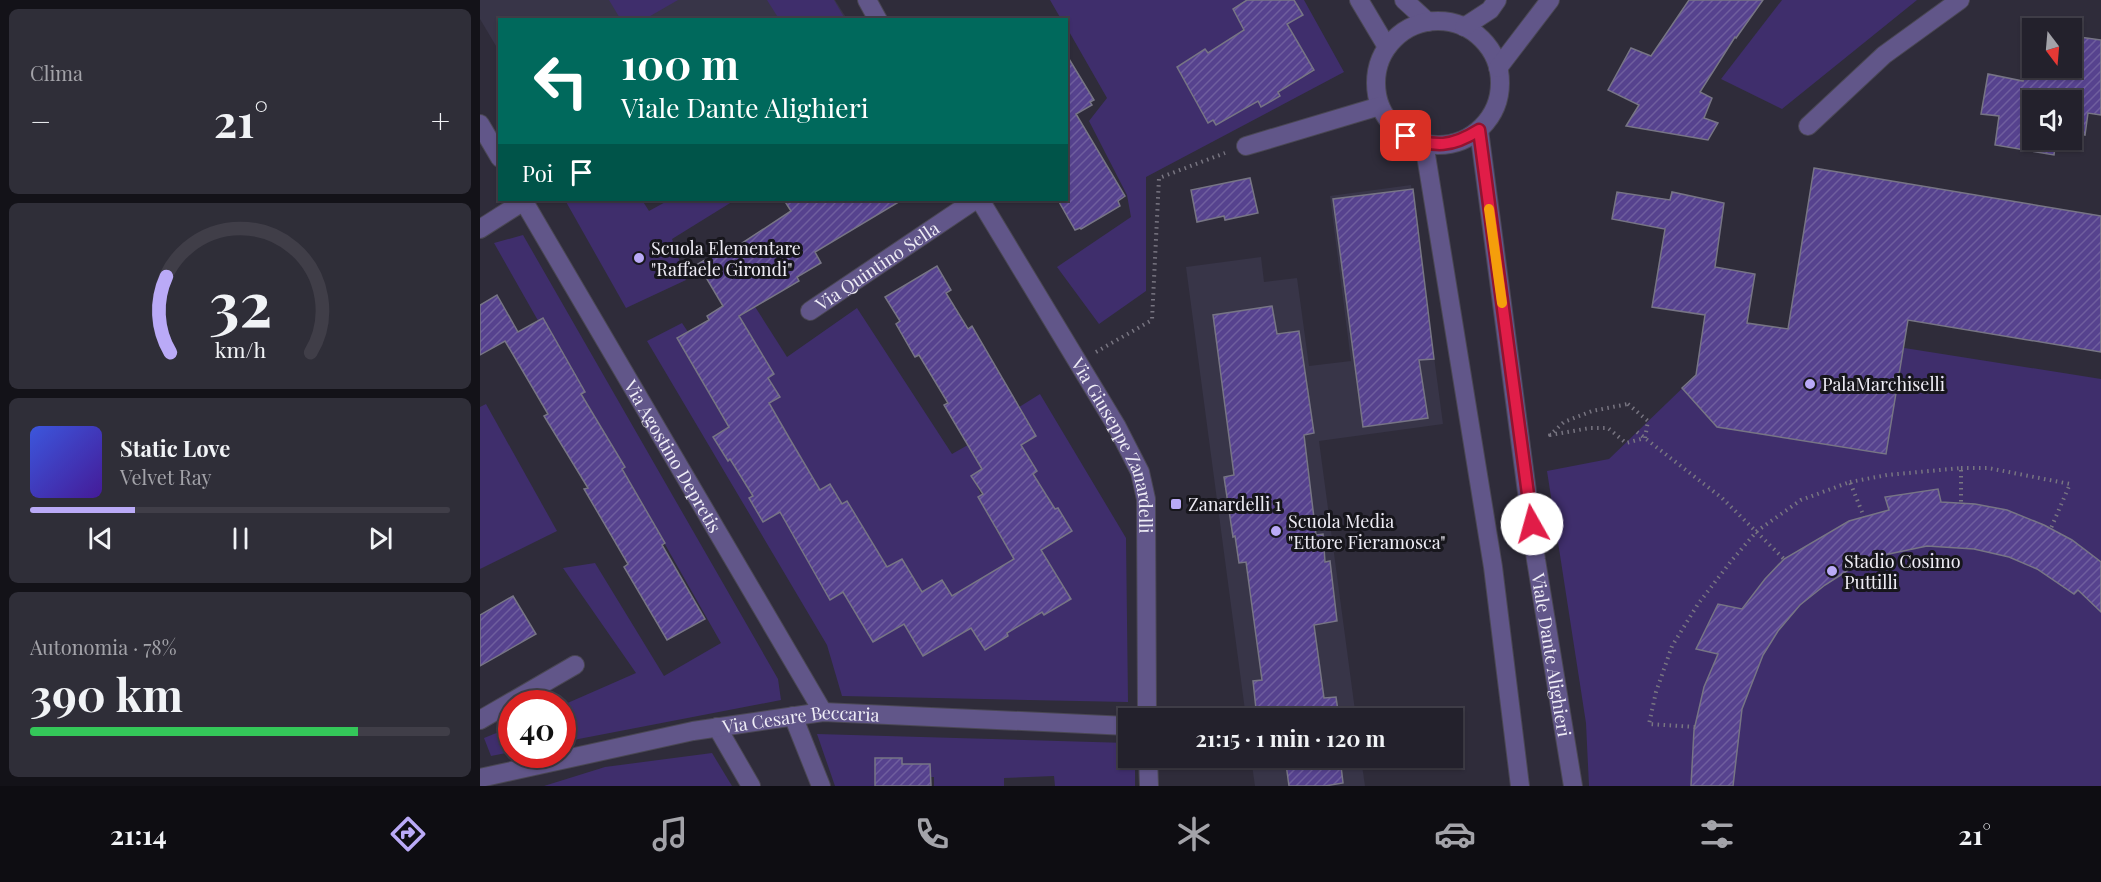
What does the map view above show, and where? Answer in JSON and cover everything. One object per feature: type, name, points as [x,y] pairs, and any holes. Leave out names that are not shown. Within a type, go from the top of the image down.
[{"type":"street","points":[[867,0],[877,18]]},
{"type":"street","points":[[1359,0],[1387,47]]},
{"type":"street","points":[[1404,0],[1428,22]]},
{"type":"street","points":[[1464,27],[1490,10],[1497,0]]},
{"type":"street","points":[[1498,68],[1550,0]]},
{"type":"street","points":[[1808,126],[1884,55],[1959,0]]},
{"type":"street","points":[[1446,21],[1464,27],[1484,41],[1493,54],[1498,68],[1500,85],[1497,101],[1490,117],[1479,130],[1462,140],[1444,144],[1424,143],[1406,136],[1390,123],[1380,106],[1376,86],[1378,66],[1387,47],[1403,32],[1428,22],[1446,21]]},
{"type":"street","points":[[1246,146],[1380,106]]},
{"type":"street","points":[[480,123],[498,154]]},
{"type":"street","name":"Viale Dante Alighieri","points":[[1479,130],[1536,560],[1573,786]]},
{"type":"street","points":[[1424,143],[1493,567],[1520,786]]},
{"type":"street","points":[[480,229],[522,201]]},
{"type":"street","name":"Via Agostino Depretis","points":[[524,201],[823,712]]},
{"type":"street","name":"Via Quintino Sella","points":[[810,311],[974,201]]},
{"type":"street","name":"Via Giuseppe Zanardelli","points":[[981,201],[1117,427],[1140,472],[1146,499],[1148,708]]},
{"type":"street","points":[[480,720],[574,665]]},
{"type":"street","name":"Via Cesare Beccaria","points":[[480,778],[717,727],[823,712],[1118,726]]},
{"type":"street","points":[[793,716],[821,786]]},
{"type":"street","points":[[717,727],[751,786]]},
{"type":"street","points":[[1148,768],[1149,786]]},
{"type":"path","points":[[1078,362],[1152,320],[1158,178],[1246,146]]},
{"type":"path","points":[[1628,404],[1648,421],[1645,438],[1626,443],[1608,428],[1590,428],[1550,435],[1564,422],[1592,411],[1628,404]]},
{"type":"path","points":[[1637,432],[1722,498],[1784,560]]},
{"type":"path","points":[[1961,504],[1962,468]]},
{"type":"path","points":[[1695,727],[1649,724],[1656,692],[1672,646],[1698,604],[1757,531],[1801,500],[1850,482],[1887,475],[1988,468],[2070,484],[2051,528]]},
{"type":"path","points":[[1850,482],[1864,517]]},
{"type":"shaded area","points":[[480,0],[835,0],[846,18],[498,18],[498,49],[480,19]]},
{"type":"shaded area","points":[[609,0],[678,0],[647,18],[620,18]]},
{"type":"shaded area","points":[[767,0],[834,0],[844,18],[778,18]]},
{"type":"shaded area","points":[[1050,0],[1247,0],[1233,9],[1245,32],[1208,53],[1205,50],[1178,70],[1208,122],[1244,104],[1247,107],[1258,101],[1261,107],[1279,96],[1278,92],[1314,71],[1293,35],[1283,27],[1302,15],[1294,0],[1304,0],[1344,72],[1146,177],[1146,291],[1099,324],[1057,267],[1131,217],[1127,195],[1089,121],[1107,98],[1068,30],[1068,18],[1060,18]]},
{"type":"shaded area","points":[[1782,0],[1917,0],[1782,109],[1721,79]]},
{"type":"shaded area","name":"Scuola Media \"Ettore Fieramosca\"","points":[[1411,185],[1443,424],[1319,441],[1355,708],[1245,708],[1186,267],[1261,257],[1264,282],[1297,278],[1309,366],[1351,361],[1330,196]]},
{"type":"shaded area","name":"Scuola Elementare \"Raffaele Girondi\"","points":[[566,201],[643,201],[649,211],[667,201],[733,201],[672,239],[686,280],[626,308]]},
{"type":"shaded area","points":[[523,235],[778,679],[781,700],[576,739],[576,699],[636,673],[563,568],[595,563],[664,676],[721,643],[494,243]]},
{"type":"shaded area","points":[[752,302],[787,357],[857,308],[952,454],[973,442],[987,466],[971,476],[995,528],[1018,558],[971,585],[955,601],[915,597],[914,578],[902,559],[882,571],[875,548],[847,502],[842,504],[830,484],[815,493],[802,459],[784,445],[791,440],[780,422],[764,406],[779,397],[778,394],[728,317]]},
{"type":"shaded area","name":"Stadio Cosimo Puttilli","points":[[1705,315],[2101,379],[2101,786],[1589,786],[1586,723],[1547,471],[1609,459],[1696,375]]},
{"type":"shaded area","points":[[682,323],[688,332],[677,339],[716,398],[713,401],[720,413],[733,424],[713,437],[753,496],[749,499],[763,522],[783,510],[830,599],[851,587],[873,642],[904,624],[924,656],[937,648],[936,645],[971,628],[985,650],[1008,636],[1007,633],[1042,612],[1045,615],[1070,599],[1041,550],[1072,531],[1033,474],[1037,471],[1029,458],[1016,448],[1036,436],[1022,412],[1016,409],[1040,394],[1126,538],[1128,702],[842,696],[827,645],[647,341]]},
{"type":"shaded area","points":[[486,404],[557,531],[480,569],[480,407]]},
{"type":"shaded area","points":[[498,732],[498,755],[491,756],[484,738]]},
{"type":"shaded area","points":[[817,734],[1118,743],[1118,768],[1135,768],[1135,786],[1055,786],[1054,776],[1004,778],[1004,786],[934,786],[934,777],[930,777],[930,764],[902,764],[902,758],[875,758],[875,786],[835,786]]},
{"type":"shaded area","points":[[712,753],[732,786],[544,786],[605,767]]},
{"type":"shaded area","points":[[1252,768],[1362,768],[1365,786],[1255,786]]},
{"type":"building","points":[[1247,0],[1294,0],[1303,15],[1287,24],[1314,70],[1278,92],[1280,96],[1261,107],[1258,101],[1216,125],[1213,120],[1208,123],[1177,67],[1205,49],[1208,53],[1244,30],[1233,9]]},
{"type":"building","points":[[1689,0],[1763,0],[1735,37],[1700,92],[1712,98],[1704,118],[1718,123],[1708,140],[1626,126],[1639,105],[1608,90],[1631,48],[1651,56]]},
{"type":"building","points":[[2082,37],[2101,40],[2101,115],[2088,113],[2085,135],[2082,134],[2082,90],[2022,90],[2022,150],[1995,145],[1999,116],[1981,114],[1988,74],[2023,81],[2024,78],[2082,78]]},
{"type":"building","points":[[1068,57],[1094,100],[1090,102],[1092,105],[1076,114],[1125,196],[1118,201],[1120,206],[1081,229],[1075,230],[1059,201],[1068,201]]},
{"type":"building","points":[[2024,150],[2055,150],[2054,155]]},
{"type":"building","points":[[1814,168],[2101,216],[2101,352],[1908,320],[1886,454],[1717,427],[1682,388],[1696,375],[1705,315],[1652,307],[1665,229],[1612,219],[1617,192],[1670,200],[1672,192],[1724,203],[1715,267],[1755,274],[1747,323],[1788,329]]},
{"type":"building","points":[[1250,178],[1258,213],[1225,220],[1224,216],[1197,222],[1191,190]]},
{"type":"building","points":[[1413,189],[1434,359],[1419,360],[1428,418],[1363,427],[1333,199]]},
{"type":"building","points":[[785,201],[900,201],[815,252],[821,263],[797,277],[799,281],[739,316],[774,374],[768,378],[780,397],[769,403],[791,441],[820,490],[830,484],[842,504],[847,501],[887,567],[902,559],[922,592],[942,580],[952,596],[1014,559],[978,497],[983,494],[971,476],[982,469],[944,405],[948,403],[919,355],[915,357],[896,324],[900,321],[885,297],[937,266],[951,290],[946,293],[968,329],[972,326],[1036,436],[1021,445],[1037,471],[1033,474],[1072,531],[1041,550],[1071,599],[1044,615],[1042,612],[1007,633],[1008,636],[985,650],[971,628],[923,656],[904,624],[873,642],[843,592],[830,600],[780,512],[763,522],[749,498],[753,496],[713,437],[729,427],[677,338],[709,320],[707,316],[723,306],[698,264],[725,248],[727,253],[791,211]]},
{"type":"building","points":[[497,295],[518,332],[543,318],[585,392],[581,394],[625,467],[622,469],[665,543],[662,545],[705,619],[667,640],[624,567],[628,564],[584,489],[588,488],[544,416],[548,414],[505,341],[480,355],[480,305]]},
{"type":"building","points":[[1272,306],[1277,334],[1299,331],[1314,433],[1304,435],[1316,535],[1323,534],[1325,562],[1330,561],[1337,621],[1314,625],[1324,698],[1336,697],[1338,708],[1256,708],[1253,681],[1262,680],[1246,562],[1239,563],[1224,477],[1234,475],[1213,315]]},
{"type":"building","points":[[1938,489],[1941,502],[1975,504],[2007,510],[2044,525],[2072,540],[2101,562],[2101,612],[2078,590],[2074,594],[2037,569],[2009,557],[1974,549],[1927,546],[1884,555],[1853,567],[1800,605],[1778,631],[1763,655],[1742,709],[1733,786],[1691,786],[1694,730],[1704,687],[1718,654],[1696,649],[1718,604],[1742,609],[1784,559],[1849,521],[1889,510],[1885,497]]},
{"type":"building","points":[[513,596],[536,634],[480,666],[480,615]]},
{"type":"building","points":[[875,758],[902,758],[902,764],[930,764],[931,786],[875,786]]},
{"type":"building","points":[[1287,768],[1341,768],[1343,783],[1325,786],[1289,786]]},
{"type":"slow traffic","points":[[1489,209],[1502,303]]},
{"type":"place","name":"Scuola Elementare \"Raffaele Girondi\"","points":[[639,258]]},
{"type":"place","name":"PalaMarchiselli","points":[[1810,384]]},
{"type":"place","name":"Zanardelli 1","points":[[1176,504]]},
{"type":"place","name":"Scuola Media \"Ettore Fieramosca\"","points":[[1276,531]]},
{"type":"place","name":"Stadio Cosimo Puttilli","points":[[1832,571]]},
{"type":"route","points":[[1406,136],[1424,143],[1444,144],[1462,140],[1479,130],[1532,524]]}]
